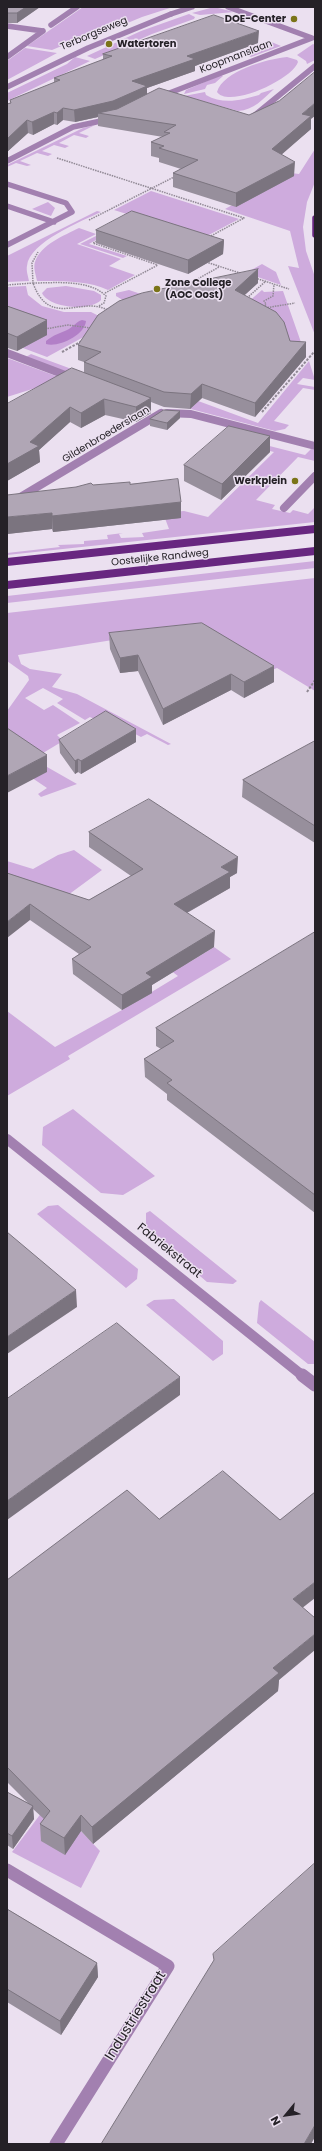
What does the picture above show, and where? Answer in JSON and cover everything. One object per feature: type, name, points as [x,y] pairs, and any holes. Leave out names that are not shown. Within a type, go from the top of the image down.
[{"type":"main road","points":[[315,218],[315,235]]},
{"type":"main road","name":"Oostelijke Randweg","points":[[7,562],[315,529]]},
{"type":"main road","name":"Oostelijke Randweg","points":[[7,585],[315,551]]},
{"type":"street","points":[[51,25],[77,7]]},
{"type":"street","name":"Terborgseweg","points":[[7,87],[69,54],[128,29],[192,7]]},
{"type":"street","name":"Koopmanslaan","points":[[228,7],[313,39]]},
{"type":"street","points":[[7,26],[43,31],[7,56]]},
{"type":"street","name":"Koopmanslaan","points":[[150,101],[167,93],[313,39]]},
{"type":"street","points":[[250,120],[315,66]]},
{"type":"street","points":[[167,93],[178,96]]},
{"type":"street","points":[[7,161],[73,127],[115,118]]},
{"type":"street","points":[[7,184],[66,203],[72,212],[7,245]]},
{"type":"street","points":[[7,206],[54,222]]},
{"type":"street","points":[[7,354],[80,381]]},
{"type":"street","points":[[151,407],[163,412]]},
{"type":"street","name":"Gildenbroederslaan","points":[[7,505],[163,412],[191,414],[315,446]]},
{"type":"street","points":[[284,508],[315,476]]},
{"type":"street","name":"Fabriekstraat","points":[[7,1138],[315,1384]]},
{"type":"street","name":"Industriestraat","points":[[7,1870],[168,1966],[56,2144]]},
{"type":"path","points":[[56,157],[244,218],[209,237]]},
{"type":"path","points":[[89,220],[178,175]]},
{"type":"path","points":[[105,236],[92,243],[158,265]]},
{"type":"path","points":[[43,247],[32,260],[30,268],[33,283],[38,296],[52,306],[74,309],[99,306],[112,312]]},
{"type":"path","points":[[200,260],[246,275]]},
{"type":"path","points":[[105,294],[163,262]]},
{"type":"path","points":[[182,288],[220,266]]},
{"type":"path","points":[[253,277],[289,289]]},
{"type":"path","points":[[246,299],[266,281]]},
{"type":"path","points":[[7,285],[33,283],[81,286],[93,288],[105,294]]},
{"type":"path","points":[[274,284],[273,296],[264,301],[266,304],[262,309],[295,303]]},
{"type":"path","points":[[99,306],[106,299],[105,294]]},
{"type":"path","points":[[41,330],[68,325],[95,329]]},
{"type":"path","points":[[57,354],[82,341]]},
{"type":"path","points":[[261,414],[314,352]]},
{"type":"path","points":[[308,692],[315,680]]},
{"type":"shaded area","points":[[83,7],[170,8],[142,17],[82,42],[76,40],[52,50],[27,46]]},
{"type":"shaded area","points":[[214,7],[234,12],[200,15],[192,13]]},
{"type":"shaded area","points":[[189,14],[195,17],[194,19],[152,34],[95,59],[87,56],[141,31]]},
{"type":"shaded area","points":[[269,41],[281,46],[251,57],[249,56],[256,53],[246,49]]},
{"type":"shaded area","points":[[313,44],[315,45],[315,60],[307,64],[306,61],[297,55]]},
{"type":"shaded area","points":[[25,48],[57,53],[7,80],[7,61]]},
{"type":"shaded area","points":[[75,57],[90,61],[7,101],[7,93],[67,64]]},
{"type":"shaded area","points":[[287,57],[297,60],[298,62],[294,69],[285,76],[260,90],[234,97],[224,96],[217,92],[228,78],[247,67],[268,60]]},
{"type":"shaded area","points":[[221,75],[223,76],[215,83],[207,85],[205,89],[184,94],[186,90]]},
{"type":"shaded area","points":[[274,89],[254,106],[249,109],[238,111],[184,96],[205,92],[206,95],[212,98],[232,101],[253,97]]},
{"type":"shaded area","points":[[95,125],[79,133],[89,136],[86,138],[74,135],[59,143],[69,146],[65,148],[54,145],[42,151],[52,154],[48,156],[37,153],[20,161],[31,165],[27,166],[16,163],[7,167],[7,165],[83,128]]},
{"type":"shaded area","points":[[315,149],[315,182],[307,202],[303,227],[306,251],[315,277],[315,335],[288,266],[299,268],[290,231],[225,209],[291,173],[299,174]]},
{"type":"shaded area","points":[[151,191],[239,219],[203,238],[114,210]]},
{"type":"shaded area","points":[[48,202],[55,208],[51,216],[32,209]]},
{"type":"shaded area","points":[[97,211],[101,212],[58,233],[37,249],[30,257],[27,266],[29,281],[7,282],[7,256]]},
{"type":"shaded area","points":[[79,228],[96,234],[77,244],[121,259],[109,266],[135,275],[108,290],[91,284],[64,281],[37,281],[34,264],[42,250],[60,237]]},
{"type":"shaded area","points":[[98,235],[101,237],[89,244],[127,256],[123,258],[80,244]]},
{"type":"shaded area","points":[[262,264],[276,272],[281,285],[246,273]]},
{"type":"shaded area","points":[[26,286],[28,295],[42,306],[64,312],[91,312],[111,322],[47,357],[23,348],[7,317],[7,287]]},
{"type":"shaded area","points":[[66,286],[94,291],[101,295],[101,300],[96,304],[88,306],[70,307],[53,302],[46,298],[42,293],[47,288]]},
{"type":"shaded area","points":[[129,290],[144,295],[126,302],[116,296],[116,293]]},
{"type":"shaded area","points":[[262,290],[264,292],[283,291],[303,348],[286,348],[240,309]]},
{"type":"shaded area","points":[[82,320],[86,321],[81,331],[70,339],[57,344],[46,344],[46,341],[49,339],[69,329]]},
{"type":"shaded area","points":[[31,354],[77,371],[67,372],[26,357]]},
{"type":"shaded area","points":[[7,358],[64,379],[7,397]]},
{"type":"shaded area","points":[[309,361],[315,380],[303,378],[297,384],[315,387],[315,390],[303,388],[274,421],[289,425],[285,429],[275,431],[183,407],[190,398],[258,423]]},
{"type":"shaded area","points":[[234,437],[305,455],[311,449],[315,450],[315,461],[298,457],[256,500],[275,505],[272,509],[290,513],[293,510],[308,514],[315,507],[315,522],[7,555],[7,553],[60,547],[58,545],[84,544],[84,541],[108,539],[107,535],[123,533],[119,534],[121,538],[144,537],[142,533],[169,529],[163,513],[184,511],[208,517],[274,452],[229,441]]},
{"type":"shaded area","points":[[315,561],[315,568],[7,603],[7,596]]},
{"type":"shaded area","points":[[315,578],[315,691],[277,668],[264,673],[119,639],[18,655],[21,664],[30,669],[62,674],[52,687],[77,694],[171,744],[168,745],[147,734],[141,737],[104,718],[98,721],[90,717],[85,720],[57,703],[63,699],[43,688],[25,698],[44,710],[53,705],[80,723],[57,735],[63,741],[33,759],[77,784],[41,797],[38,794],[47,788],[7,761],[7,711],[29,680],[28,676],[7,661],[7,613]]},
{"type":"shaded area","points":[[74,850],[102,870],[64,898],[7,879],[7,861],[33,869],[58,855]]},
{"type":"shaded area","points":[[214,947],[231,959],[68,1056],[70,1059],[7,1096],[7,1011],[55,1047],[122,1010],[178,976],[170,970],[185,961],[188,963]]},
{"type":"shaded area","points":[[73,1109],[155,1176],[123,1195],[101,1193],[42,1145],[43,1127]]},
{"type":"shaded area","points":[[58,1205],[138,1269],[137,1279],[126,1288],[37,1214],[48,1206]]},
{"type":"shaded area","points":[[150,1211],[237,1281],[233,1284],[207,1282],[146,1230],[146,1213]]},
{"type":"shaded area","points":[[174,1299],[223,1341],[223,1354],[213,1361],[146,1305],[154,1300]]},
{"type":"shaded area","points":[[261,1300],[315,1342],[315,1364],[308,1364],[257,1323],[259,1303]]},
{"type":"shaded area","points":[[51,1800],[100,1851],[81,1888],[12,1852]]},
{"type":"building","points":[[7,7],[26,7],[17,13],[7,13]]},
{"type":"building","points":[[214,15],[259,31],[187,56],[195,59],[132,81],[147,86],[113,101],[74,110],[63,108],[57,113],[54,112],[32,122],[27,120],[7,139],[7,104],[11,103],[10,100],[60,80],[54,78],[112,56],[103,54]]},
{"type":"building","points":[[315,72],[315,103],[302,114],[311,116],[272,149],[295,162],[236,193],[173,173],[198,160],[159,148],[164,146],[151,142],[170,133],[164,132],[176,125],[98,113],[117,109],[159,88],[249,115],[279,101]]},
{"type":"building","points":[[132,211],[224,240],[188,260],[96,230]]},
{"type":"building","points":[[258,269],[235,290],[276,312],[284,322],[290,341],[306,342],[255,403],[202,384],[191,394],[164,392],[84,362],[101,352],[78,345],[98,315],[119,301],[142,293]]},
{"type":"building","points":[[7,306],[47,320],[17,337],[7,333]]},
{"type":"building","points":[[72,368],[151,398],[136,407],[104,399],[81,413],[70,407],[30,442],[39,446],[7,464],[7,404]]},
{"type":"building","points":[[164,410],[180,411],[167,423],[150,419]]},
{"type":"building","points":[[229,426],[270,436],[222,484],[184,465]]},
{"type":"building","points":[[178,479],[181,502],[52,516],[52,513],[7,517],[7,495],[76,487],[91,483],[93,485],[130,482],[130,484]]},
{"type":"building","points":[[202,623],[274,666],[244,682],[231,674],[163,709],[138,655],[120,658],[109,633]]},
{"type":"building","points":[[106,711],[136,729],[81,761],[78,759],[75,761],[59,740]]},
{"type":"building","points":[[7,728],[47,755],[7,776]]},
{"type":"building","points":[[315,741],[315,826],[243,780]]},
{"type":"building","points":[[149,799],[238,857],[221,867],[230,872],[174,904],[215,931],[146,973],[152,977],[122,995],[72,959],[91,947],[30,904],[7,922],[7,873],[89,900],[143,869],[89,832]]},
{"type":"building","points":[[315,932],[315,1195],[167,1083],[172,1080],[144,1059],[174,1041],[156,1028]]},
{"type":"building","points":[[7,1232],[76,1290],[7,1337]]},
{"type":"building","points":[[117,1323],[180,1377],[7,1501],[7,1399]]},
{"type":"building","points":[[223,1471],[280,1520],[315,1492],[315,1582],[293,1599],[315,1618],[315,1634],[273,1668],[279,1673],[92,1827],[81,1815],[64,1838],[40,1824],[50,1811],[7,1767],[7,1580],[127,1490],[159,1519]]},
{"type":"building","points":[[7,1792],[33,1806],[12,1836],[7,1833]]},
{"type":"building","points":[[315,1863],[315,2125],[304,2144],[101,2144],[214,1960],[213,1954]]},
{"type":"building","points":[[7,1909],[97,1963],[60,2021],[7,1989]]},
{"type":"place","name":"DOE-Center","points":[[294,19]]},
{"type":"place","name":"Watertoren","points":[[109,44]]},
{"type":"place","name":"Zone College (AOC Oost)","points":[[157,289]]},
{"type":"place","name":"Werkplein","points":[[295,481]]}]
